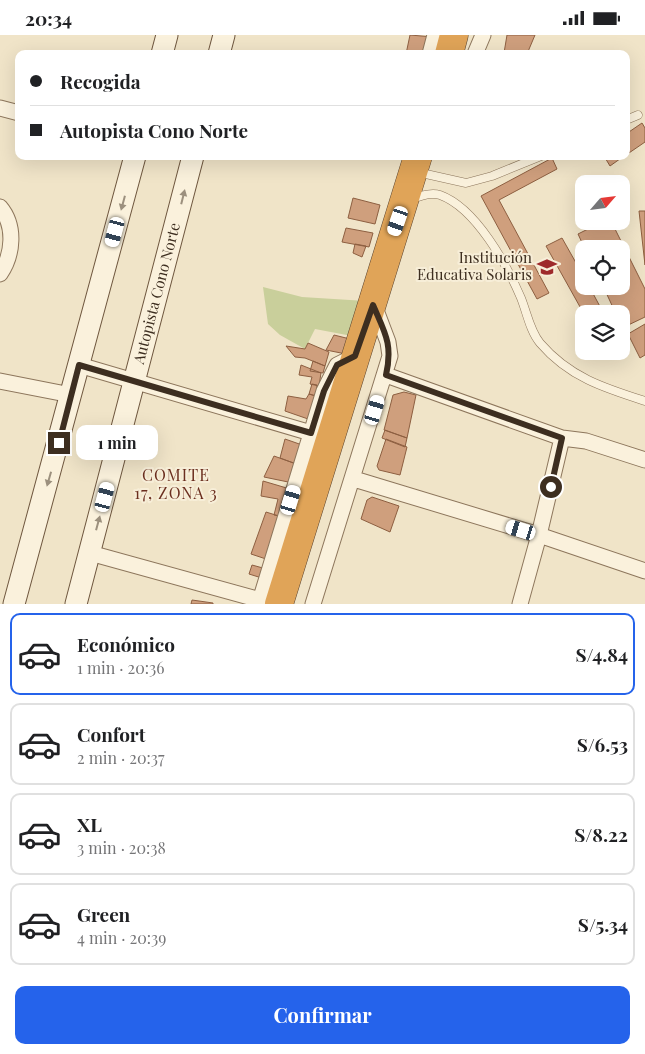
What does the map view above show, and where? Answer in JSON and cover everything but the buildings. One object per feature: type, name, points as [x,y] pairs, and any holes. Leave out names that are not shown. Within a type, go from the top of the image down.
[{"type":"highway","points":[[450,50],[454,35]]},
{"type":"highway","points":[[266,603],[373,305],[385,259],[415,163]]},
{"type":"main road","points":[[163,50],[167,35]]},
{"type":"main road","points":[[220,50],[224,35]]},
{"type":"main road","points":[[14,604],[134,160]]},
{"type":"main road","name":"Autopista Cono Norte","points":[[76,604],[136,383],[192,160]]},
{"type":"street","points":[[431,50],[435,35]]},
{"type":"street","points":[[477,50],[483,35]]},
{"type":"street","points":[[0,108],[15,112]]},
{"type":"street","points":[[0,207],[5,213],[10,230],[11,246],[8,262],[0,274]]},
{"type":"street","points":[[313,604],[354,479],[390,356],[388,342],[373,305]]},
{"type":"street","points":[[90,553],[266,603],[324,391],[337,365],[355,356]]},
{"type":"street","points":[[79,365],[311,433]]},
{"type":"street","points":[[386,375],[562,438],[586,441],[645,460]]},
{"type":"street","points":[[0,381],[71,395]]},
{"type":"street","points":[[520,604],[562,438]]},
{"type":"street","points":[[354,479],[539,535],[645,571]]},
{"type":"lane","points":[[630,118],[638,115]]},
{"type":"lane","points":[[415,163],[445,180],[466,183],[492,177],[532,160]]},
{"type":"lane","points":[[404,203],[423,195],[440,195],[461,209],[491,243],[520,298],[539,341],[558,363],[591,383],[645,401]]},
{"type":"green space","points":[[263,287],[302,297],[366,301],[352,336],[315,329],[305,349],[280,335],[268,324]]},
{"type":"place","name":"Institución Educativa Solaris","points":[[547,267]]},
{"type":"district","name":"COMITE 17, ZONA 3","points":[[176,484]]},
{"type":"route","points":[[59,443],[79,365],[311,433],[324,391],[337,365],[355,356],[373,305],[388,342],[390,356],[386,375],[562,438],[551,487]]}]
